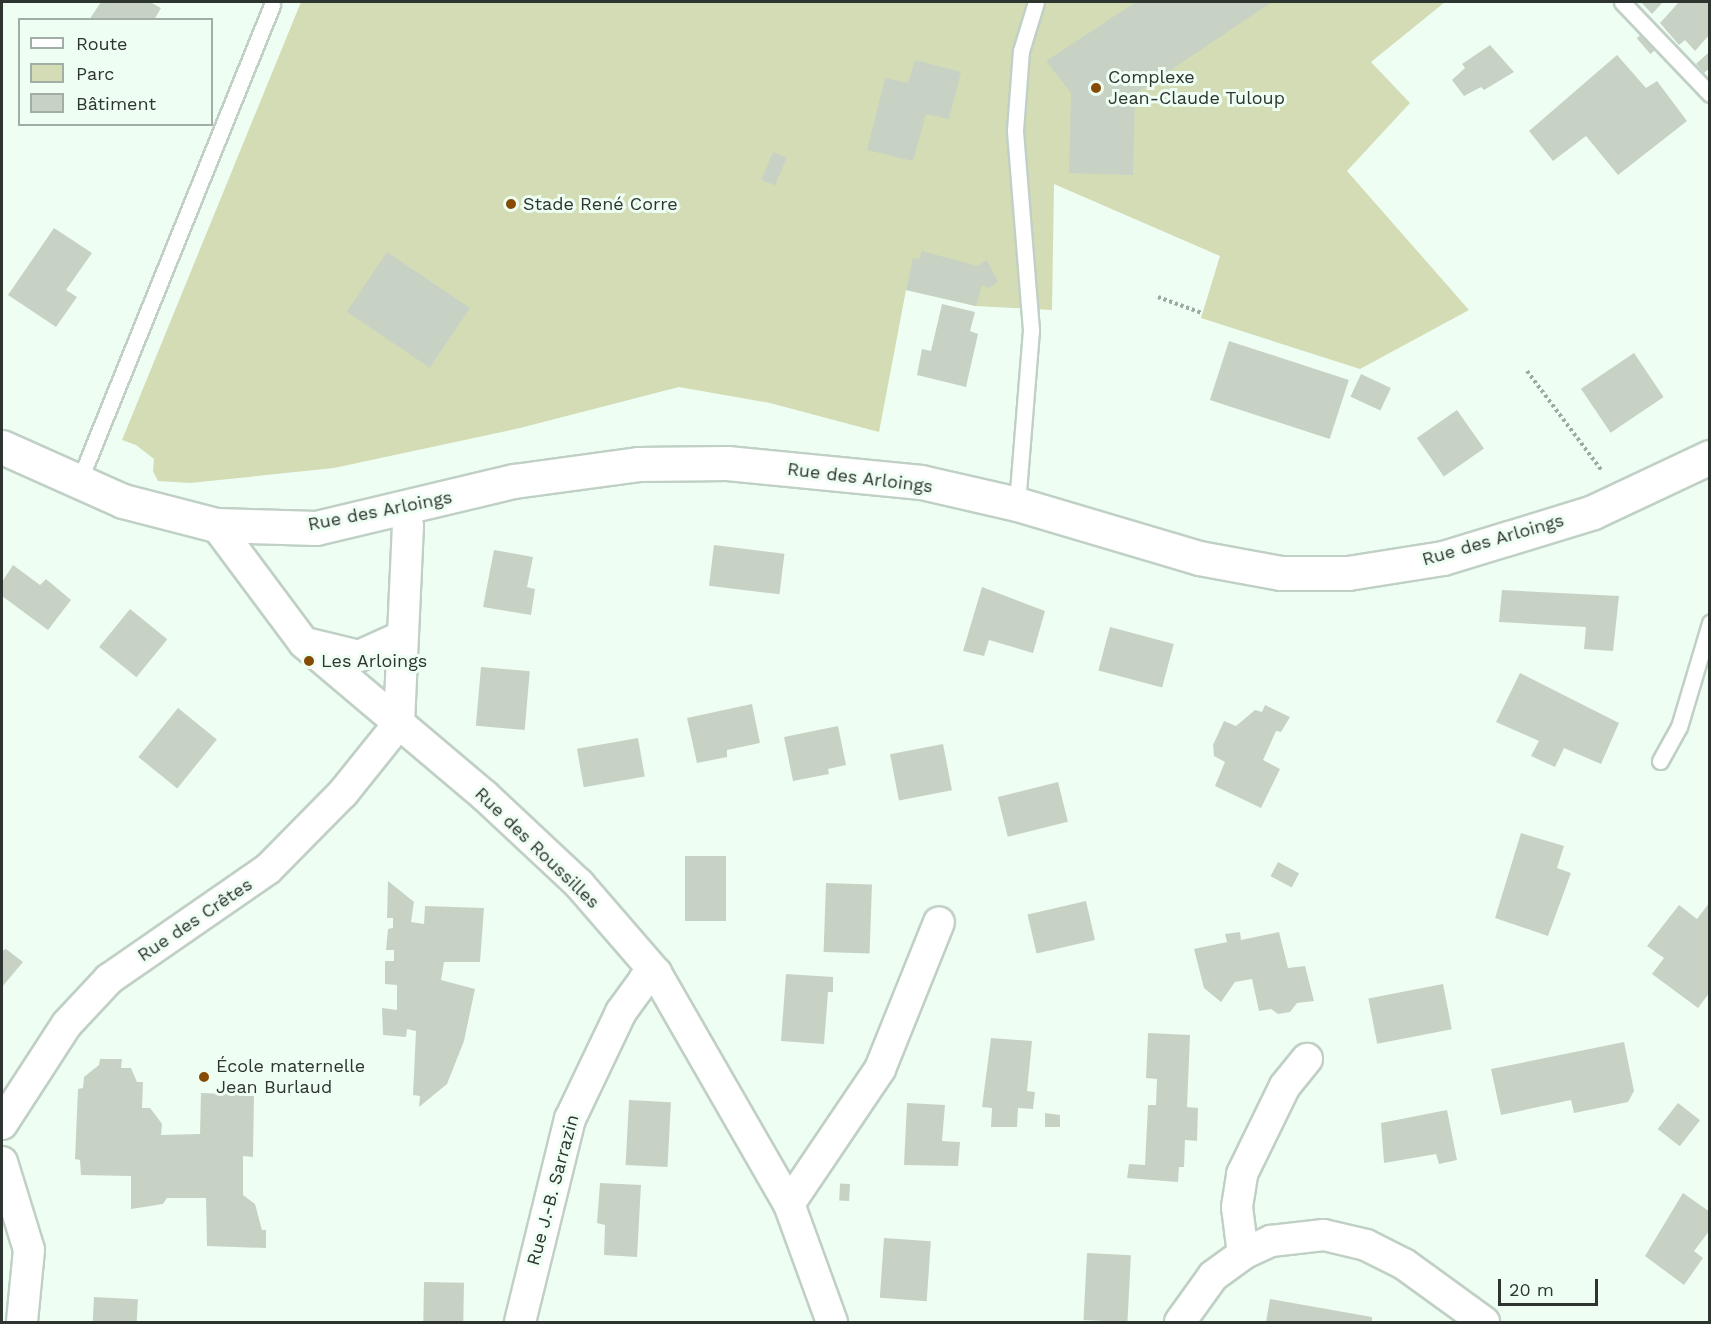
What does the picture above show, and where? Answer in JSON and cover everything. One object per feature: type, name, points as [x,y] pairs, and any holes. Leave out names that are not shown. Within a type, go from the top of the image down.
[{"type":"street","name":"Rue des Arloings","points":[[2,447],[78,484],[123,501],[216,525],[316,528],[403,510],[514,481],[638,464],[727,463],[921,482],[1017,504],[1199,558],[1281,573],[1337,573],[1443,558],[1593,512],[1708,461]]},
{"type":"street","points":[[399,723],[408,526],[403,510]]},
{"type":"street","name":"Rue des Roussilles","points":[[216,525],[304,643],[399,723],[579,884],[656,973],[789,1204],[832,1323]]},
{"type":"street","points":[[304,643],[359,656],[403,636]]},
{"type":"street","name":"Rue des Crêtes","points":[[2,1124],[67,1024],[109,979],[268,869],[343,792],[399,723]]},
{"type":"street","points":[[789,1204],[880,1069],[939,922]]},
{"type":"street","name":"Rue J.-B. Sarrazin","points":[[520,1323],[570,1119],[621,1012],[644,980],[656,973]]},
{"type":"street","points":[[1243,1254],[1237,1207],[1242,1174],[1285,1086],[1307,1059]]},
{"type":"street","points":[[2,1162],[29,1250],[22,1323]]},
{"type":"street","points":[[1180,1323],[1213,1276],[1243,1254],[1271,1241],[1324,1235],[1366,1245],[1404,1264],[1484,1323]]},
{"type":"lane","points":[[1017,504],[1031,330],[1015,130],[1021,51],[1036,2]]},
{"type":"lane","points":[[1622,2],[1710,94]]},
{"type":"lane","points":[[78,484],[272,5]]},
{"type":"lane","points":[[1660,761],[1679,727],[1710,623]]},
{"type":"path","points":[[1158,297],[1202,313]]},
{"type":"path","points":[[1527,371],[1622,498]]},
{"type":"green space","points":[[301,2],[1445,2],[1371,62],[1410,103],[1347,171],[1469,310],[1360,369],[1201,318],[1220,256],[1054,184],[1052,310],[976,306],[906,290],[879,432],[770,403],[679,387],[520,428],[334,468],[190,483],[158,481],[153,471],[154,459],[136,445],[122,440]]},
{"type":"building","points":[[101,2],[150,2],[161,8],[155,18],[90,18]]},
{"type":"building","name":"Complexe Jean-Claude Tuloup","points":[[1136,2],[1272,2],[1135,94],[1133,175],[1069,173],[1071,93],[1046,61]]},
{"type":"building","points":[[1641,2],[1663,2],[1652,14]]},
{"type":"building","points":[[1679,2],[1710,2],[1710,34],[1695,51],[1685,40],[1679,45],[1660,23]]},
{"type":"building","points":[[1645,31],[1659,47],[1650,54],[1637,38]]},
{"type":"building","points":[[1490,45],[1514,72],[1484,90],[1481,87],[1464,96],[1452,80],[1465,68],[1462,64]]},
{"type":"building","points":[[1708,53],[1710,68],[1704,73],[1696,64]]},
{"type":"building","points":[[1617,55],[1646,88],[1657,81],[1687,121],[1618,175],[1586,136],[1553,161],[1529,131]]},
{"type":"building","points":[[915,60],[961,72],[949,119],[926,114],[913,161],[867,150],[885,78],[908,83]]},
{"type":"building","points":[[773,152],[787,158],[775,185],[761,180]]},
{"type":"building","points":[[54,228],[92,253],[66,290],[77,297],[56,327],[8,295]]},
{"type":"building","points":[[922,251],[977,266],[987,260],[998,282],[989,288],[982,285],[976,306],[906,290],[913,258],[919,259]]},
{"type":"building","points":[[387,252],[470,308],[430,368],[347,312]]},
{"type":"building","points":[[942,304],[975,312],[970,331],[978,334],[966,387],[917,375],[922,349],[931,351]]},
{"type":"building","points":[[1229,341],[1349,380],[1330,439],[1210,400]]},
{"type":"building","points":[[1634,353],[1664,397],[1611,433],[1581,389]]},
{"type":"building","points":[[1361,374],[1391,388],[1380,411],[1350,397]]},
{"type":"building","points":[[1457,410],[1484,449],[1444,477],[1417,438]]},
{"type":"building","points":[[714,545],[784,554],[779,594],[709,586]]},
{"type":"building","points":[[494,550],[533,557],[527,587],[535,589],[531,615],[483,607]]},
{"type":"building","points":[[13,565],[40,585],[46,579],[71,600],[48,630],[2,596],[2,582]]},
{"type":"building","points":[[982,587],[1045,611],[1033,653],[989,640],[984,656],[963,651]]},
{"type":"building","points":[[1502,590],[1619,596],[1613,651],[1584,649],[1586,627],[1499,622]]},
{"type":"building","points":[[130,609],[167,639],[136,677],[99,647]]},
{"type":"building","points":[[1110,627],[1174,644],[1162,688],[1098,670]]},
{"type":"building","points":[[481,667],[530,671],[525,730],[476,726]]},
{"type":"building","points":[[1520,673],[1619,723],[1601,764],[1564,748],[1555,767],[1531,756],[1539,741],[1496,722]]},
{"type":"building","points":[[752,704],[760,743],[727,750],[727,757],[697,763],[687,718]]},
{"type":"building","points":[[1265,705],[1290,717],[1281,732],[1276,731],[1263,760],[1280,769],[1261,808],[1215,786],[1225,762],[1214,756],[1213,745],[1224,721],[1236,726],[1255,710],[1262,712]]},
{"type":"building","points":[[178,708],[217,739],[177,788],[138,757]]},
{"type":"building","points":[[838,726],[846,765],[828,769],[829,774],[793,781],[784,737]]},
{"type":"building","points":[[638,738],[645,776],[584,787],[577,749]]},
{"type":"building","points":[[943,744],[952,790],[899,800],[890,754]]},
{"type":"building","points":[[1058,782],[1068,822],[1008,837],[998,797]]},
{"type":"building","points":[[1521,833],[1564,846],[1557,868],[1571,873],[1548,936],[1495,918]]},
{"type":"building","points":[[685,856],[726,856],[726,921],[685,921]]},
{"type":"building","points":[[1278,862],[1299,873],[1292,887],[1270,876]]},
{"type":"building","points":[[388,881],[414,902],[411,922],[424,924],[425,906],[484,908],[480,962],[444,962],[441,980],[475,989],[464,1041],[447,1084],[419,1107],[420,1096],[413,1095],[416,1031],[407,1029],[406,1037],[383,1035],[382,1008],[397,1010],[397,985],[385,984],[385,961],[394,961],[394,950],[386,950],[388,929],[393,928],[393,918],[387,918]]},
{"type":"building","points":[[826,883],[872,885],[870,954],[824,952]]},
{"type":"building","points":[[1086,901],[1095,940],[1037,953],[1028,914]]},
{"type":"building","points":[[1710,902],[1710,992],[1698,1008],[1652,974],[1664,958],[1647,946],[1679,905],[1697,919]]},
{"type":"building","points":[[1240,932],[1241,940],[1279,932],[1288,968],[1305,966],[1314,1001],[1297,1003],[1290,1012],[1278,1014],[1271,1009],[1259,1011],[1252,979],[1235,982],[1221,1002],[1204,988],[1194,949],[1227,942],[1225,934]]},
{"type":"building","points":[[6,949],[23,962],[2,987],[2,951]]},
{"type":"building","points":[[786,974],[833,977],[833,992],[828,992],[824,1044],[781,1041]]},
{"type":"building","points":[[1443,984],[1452,1029],[1377,1044],[1368,999]]},
{"type":"building","points":[[1148,1033],[1190,1035],[1187,1107],[1198,1108],[1197,1141],[1185,1140],[1184,1167],[1179,1167],[1178,1182],[1127,1178],[1129,1164],[1145,1165],[1148,1105],[1156,1105],[1157,1079],[1146,1078]]},
{"type":"building","points":[[991,1038],[1032,1041],[1027,1091],[1035,1092],[1033,1109],[1018,1108],[1017,1127],[991,1127],[992,1108],[982,1107]]},
{"type":"building","points":[[1624,1042],[1634,1091],[1628,1102],[1574,1113],[1571,1100],[1501,1115],[1491,1069]]},
{"type":"building","points":[[100,1059],[122,1059],[121,1068],[131,1068],[137,1082],[143,1082],[142,1108],[150,1108],[162,1124],[161,1135],[200,1134],[201,1093],[254,1095],[253,1157],[243,1156],[243,1195],[255,1204],[262,1230],[266,1230],[266,1248],[207,1246],[206,1198],[167,1198],[163,1204],[131,1209],[131,1176],[81,1175],[80,1160],[75,1159],[78,1089],[83,1088],[84,1077],[99,1065]]},
{"type":"building","points":[[629,1100],[671,1102],[668,1167],[626,1165]]},
{"type":"building","points":[[907,1103],[945,1105],[942,1141],[960,1142],[958,1166],[904,1165]]},
{"type":"building","points":[[1678,1103],[1700,1120],[1680,1146],[1658,1129]]},
{"type":"building","points":[[1447,1110],[1457,1160],[1439,1164],[1436,1154],[1384,1163],[1381,1123]]},
{"type":"building","points":[[1045,1113],[1060,1115],[1060,1127],[1045,1127]]},
{"type":"building","points":[[600,1183],[641,1185],[637,1257],[604,1255],[605,1225],[597,1223]]},
{"type":"building","points":[[840,1183],[850,1184],[849,1201],[839,1200]]},
{"type":"building","points":[[1683,1193],[1710,1212],[1710,1230],[1694,1251],[1703,1258],[1684,1285],[1645,1256]]},
{"type":"building","points":[[884,1238],[931,1241],[927,1301],[880,1298]]},
{"type":"building","points":[[1087,1253],[1131,1255],[1127,1322],[1083,1320]]},
{"type":"building","points":[[424,1282],[464,1283],[463,1322],[423,1322]]},
{"type":"building","points":[[94,1297],[138,1299],[137,1322],[93,1322]]},
{"type":"building","points":[[1270,1299],[1372,1317],[1372,1322],[1266,1322]]},
{"type":"place","name":"Complexe Jean-Claude Tuloup","points":[[1096,88]]},
{"type":"place","name":"Stade René Corre","points":[[511,204]]},
{"type":"place","name":"Les Arloings","points":[[309,661]]},
{"type":"place","name":"École maternelle Jean Burlaud","points":[[204,1077]]}]
